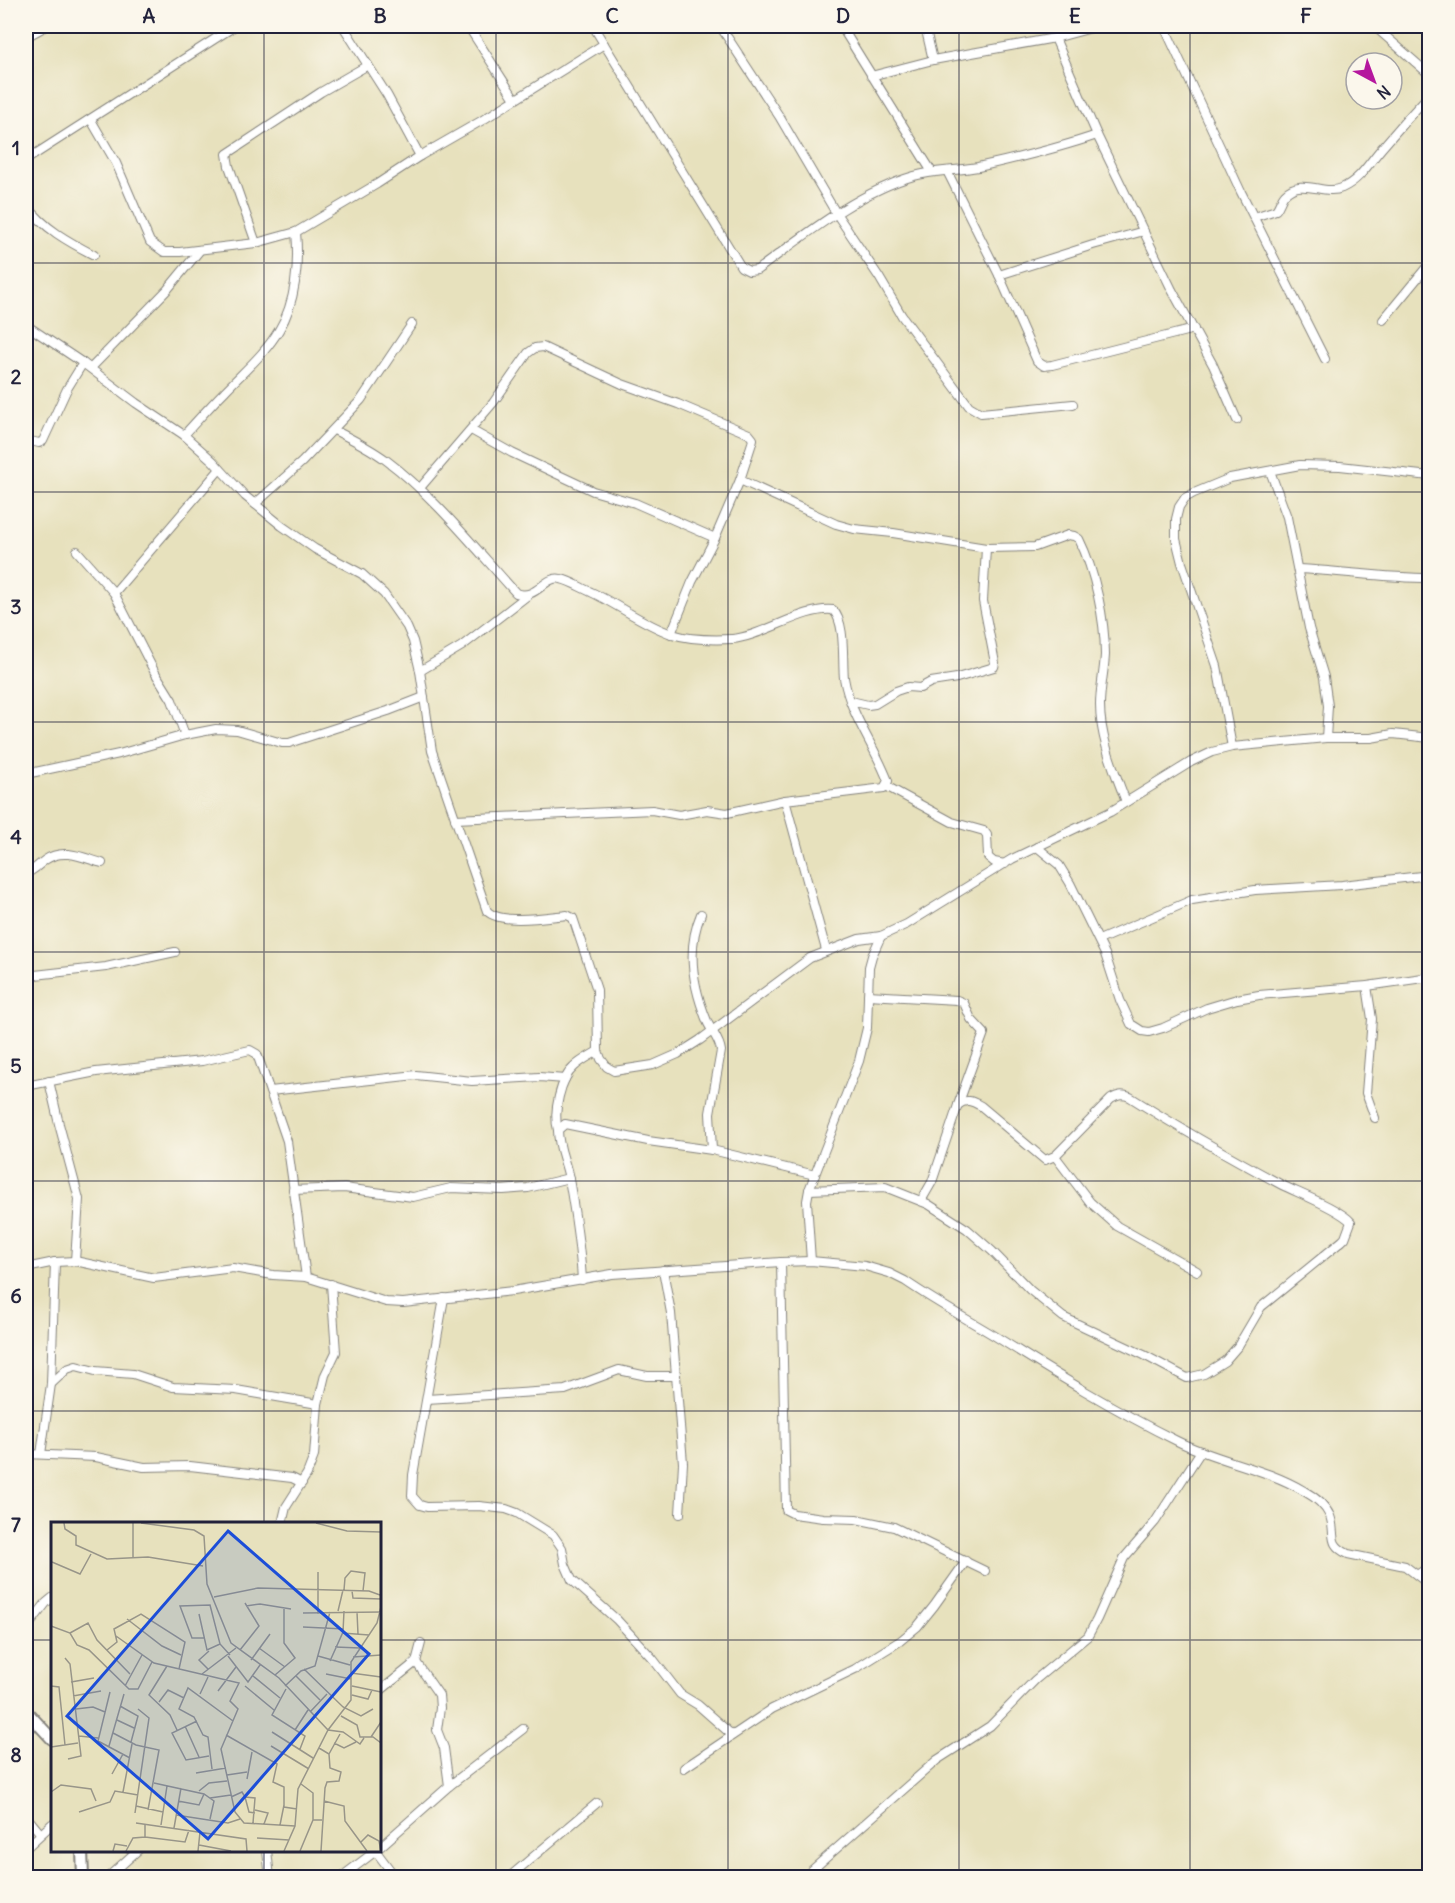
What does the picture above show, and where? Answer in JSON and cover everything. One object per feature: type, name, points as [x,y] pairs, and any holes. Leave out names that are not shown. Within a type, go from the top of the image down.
[{"type":"street","points":[[26,37],[46,26]]},
{"type":"street","points":[[26,160],[236,26]]},
{"type":"street","points":[[343,26],[420,156]]},
{"type":"street","points":[[468,26],[515,99]]},
{"type":"street","points":[[593,26],[741,267],[749,271],[757,270],[836,213],[902,180],[932,171],[976,167],[1008,160],[1097,135]]},
{"type":"street","points":[[720,26],[779,116],[836,213],[902,316],[939,368],[975,411],[991,413],[1073,404]]},
{"type":"street","points":[[841,26],[932,171]]},
{"type":"street","points":[[925,26],[933,60]]},
{"type":"street","points":[[871,76],[933,60],[1055,38],[1099,26]]},
{"type":"street","points":[[1175,26],[1165,27],[1254,217],[1325,359]]},
{"type":"street","points":[[1374,26],[1430,75]]},
{"type":"street","points":[[1055,38],[1097,135],[1172,290],[1194,328],[1237,420]]},
{"type":"street","points":[[91,120],[116,164],[150,242],[164,252],[256,243],[296,232],[604,44]]},
{"type":"street","points":[[256,243],[229,166],[227,154],[321,92],[368,65]]},
{"type":"street","points":[[1254,217],[1276,210],[1284,195],[1296,187],[1314,186],[1338,190],[1348,185],[1363,172],[1430,94]]},
{"type":"street","points":[[947,171],[999,275],[1037,361],[1044,366],[1083,358],[1194,328]]},
{"type":"street","points":[[26,204],[38,220],[66,241],[94,255]]},
{"type":"street","points":[[999,275],[1144,231]]},
{"type":"street","points":[[184,435],[260,355],[279,329],[287,312],[295,281],[298,263],[296,232]]},
{"type":"street","points":[[91,368],[168,291],[200,250]]},
{"type":"street","points":[[1383,320],[1430,263]]},
{"type":"street","points":[[255,504],[303,462],[334,430],[368,391],[412,324]]},
{"type":"street","points":[[26,325],[91,368],[136,403],[184,435],[255,504],[315,549],[362,574],[384,594],[407,627],[413,641],[432,751],[487,911],[496,917],[524,919],[567,915],[573,918],[597,990],[598,1051],[607,1067],[614,1071],[653,1065],[678,1054],[712,1032],[793,970],[826,950],[859,939],[881,936],[922,916],[1005,864],[1126,802],[1191,762],[1212,753],[1232,747],[1326,738],[1371,738],[1393,734],[1430,738]]},
{"type":"street","points":[[420,488],[471,430],[528,353],[535,348],[543,347],[622,384],[678,404],[749,434],[753,439],[740,480],[715,538],[692,582],[671,634]]},
{"type":"street","points":[[26,440],[39,443],[43,441],[67,389],[83,363]]},
{"type":"street","points":[[334,430],[384,458],[420,488],[516,593],[528,595]]},
{"type":"street","points":[[471,430],[512,453],[593,491],[635,503],[715,538]]},
{"type":"street","points":[[1232,747],[1217,666],[1176,539],[1176,519],[1179,507],[1185,498],[1230,478],[1300,465],[1332,465],[1430,476]]},
{"type":"street","points":[[114,593],[220,469]]},
{"type":"street","points":[[1270,471],[1287,517],[1309,628],[1327,693],[1326,738]]},
{"type":"street","points":[[740,480],[845,527],[986,548],[1035,547],[1068,535],[1078,539],[1092,573],[1103,633],[1105,654],[1100,706],[1103,732],[1126,802]]},
{"type":"street","points":[[850,701],[868,705],[875,704],[905,688],[920,688],[931,682],[957,678],[994,667],[983,601],[986,548]]},
{"type":"street","points":[[77,551],[114,593],[154,671],[172,700],[185,735]]},
{"type":"street","points":[[1298,569],[1430,579]]},
{"type":"street","points":[[420,671],[462,646],[528,595],[552,580],[563,579],[671,634],[704,639],[744,638],[780,623],[822,610],[833,610],[839,620],[844,678],[850,701],[881,762],[888,781],[886,786]]},
{"type":"street","points":[[26,774],[119,754],[185,735],[224,729],[237,730],[282,743],[289,742],[388,711],[424,697]]},
{"type":"street","points":[[455,819],[652,810],[679,815],[707,810],[727,813],[785,800],[886,786],[952,822],[984,831],[987,835],[988,857],[994,862],[1005,864]]},
{"type":"street","points":[[785,800],[826,950]]},
{"type":"street","points":[[1037,847],[1059,865],[1070,883],[1099,940],[1131,1024],[1142,1031],[1149,1032],[1162,1028],[1207,1008],[1237,999],[1259,995],[1367,987],[1430,977]]},
{"type":"street","points":[[26,873],[33,871],[46,859],[59,854],[70,854],[102,863]]},
{"type":"street","points":[[1099,940],[1192,900],[1255,891],[1342,885],[1430,875]]},
{"type":"street","points":[[701,914],[695,929],[693,968],[700,1005],[721,1050],[710,1113],[712,1150]]},
{"type":"street","points":[[811,1261],[807,1201],[809,1190],[859,1061],[867,1028],[867,995],[872,956],[881,936]]},
{"type":"street","points":[[26,976],[106,967],[175,952]]},
{"type":"street","points":[[1367,987],[1372,1019],[1366,1093],[1375,1118]]},
{"type":"street","points":[[867,995],[957,1000],[964,1003],[971,1019],[984,1032],[932,1182],[921,1201]]},
{"type":"street","points":[[26,1086],[96,1072],[202,1061],[250,1050],[257,1054],[287,1141],[306,1277]]},
{"type":"street","points":[[582,1280],[579,1238],[569,1178],[560,1153],[555,1120],[565,1079],[575,1066],[598,1051]]},
{"type":"street","points":[[270,1092],[416,1075],[472,1081],[539,1077],[565,1079]]},
{"type":"street","points":[[49,1081],[79,1199],[75,1262]]},
{"type":"street","points":[[809,1190],[885,1187],[921,1201],[967,1229],[1030,1290],[1063,1317],[1187,1378],[1204,1374],[1225,1360],[1238,1346],[1261,1307],[1342,1241],[1351,1222],[1346,1216],[1185,1132],[1124,1094],[1111,1099],[1055,1156],[1045,1160],[981,1106],[966,1100],[958,1105]]},
{"type":"street","points":[[558,1130],[567,1124],[648,1141],[712,1150],[815,1175]]},
{"type":"street","points":[[1055,1156],[1090,1202],[1117,1226],[1197,1271]]},
{"type":"street","points":[[293,1190],[344,1188],[413,1197],[451,1188],[503,1190],[528,1188],[569,1178]]},
{"type":"street","points":[[26,1268],[55,1262],[75,1262],[154,1278],[233,1268],[273,1275],[306,1277],[386,1302],[404,1303],[513,1291],[612,1274],[811,1261],[865,1266],[889,1273],[1083,1391],[1179,1443],[1286,1480],[1321,1502],[1330,1516],[1334,1544],[1340,1550],[1348,1554],[1405,1566],[1430,1585]]},
{"type":"street","points":[[40,1454],[51,1384],[55,1262]]},
{"type":"street","points":[[781,1262],[786,1510],[794,1514],[813,1517],[856,1519],[894,1527],[985,1571]]},
{"type":"street","points":[[663,1270],[671,1313],[683,1463],[680,1514]]},
{"type":"street","points":[[282,1522],[286,1507],[302,1483],[314,1456],[318,1404],[325,1375],[336,1352],[331,1284]]},
{"type":"street","points":[[444,1298],[413,1475],[412,1496],[426,1507],[479,1506],[506,1509],[517,1513],[553,1535],[562,1548],[565,1564],[572,1580],[617,1620],[653,1659],[680,1694],[698,1705],[732,1735]]},
{"type":"street","points":[[51,1384],[67,1370],[76,1366],[95,1371],[133,1374],[173,1387],[236,1390],[318,1404]]},
{"type":"street","points":[[427,1399],[565,1389],[619,1370],[647,1376],[676,1376]]},
{"type":"street","points":[[803,1878],[937,1760],[990,1726],[1035,1680],[1088,1636],[1124,1558],[1155,1522],[1201,1451]]},
{"type":"street","points":[[26,1454],[96,1457],[144,1467],[189,1466],[292,1478],[302,1483]]},
{"type":"street","points":[[684,1768],[772,1709],[855,1669],[900,1641],[917,1628],[966,1561]]},
{"type":"street","points":[[1417,1575],[1430,1566]]},
{"type":"street","points":[[26,1629],[51,1599]]},
{"type":"street","points":[[381,1690],[416,1662],[421,1643]]},
{"type":"street","points":[[416,1662],[438,1695],[440,1708],[437,1730],[444,1748],[449,1786]]},
{"type":"street","points":[[26,1711],[51,1738]]},
{"type":"street","points":[[381,1846],[449,1786],[523,1729]]},
{"type":"street","points":[[507,1878],[597,1803]]},
{"type":"street","points":[[26,1816],[40,1833]]},
{"type":"street","points":[[26,1848],[51,1825]]},
{"type":"street","points":[[82,1852],[83,1878]]},
{"type":"street","points":[[107,1878],[137,1852]]},
{"type":"street","points":[[267,1852],[270,1878]]},
{"type":"street","points":[[340,1878],[373,1852]]},
{"type":"street","points":[[377,1852],[396,1878]]}]
